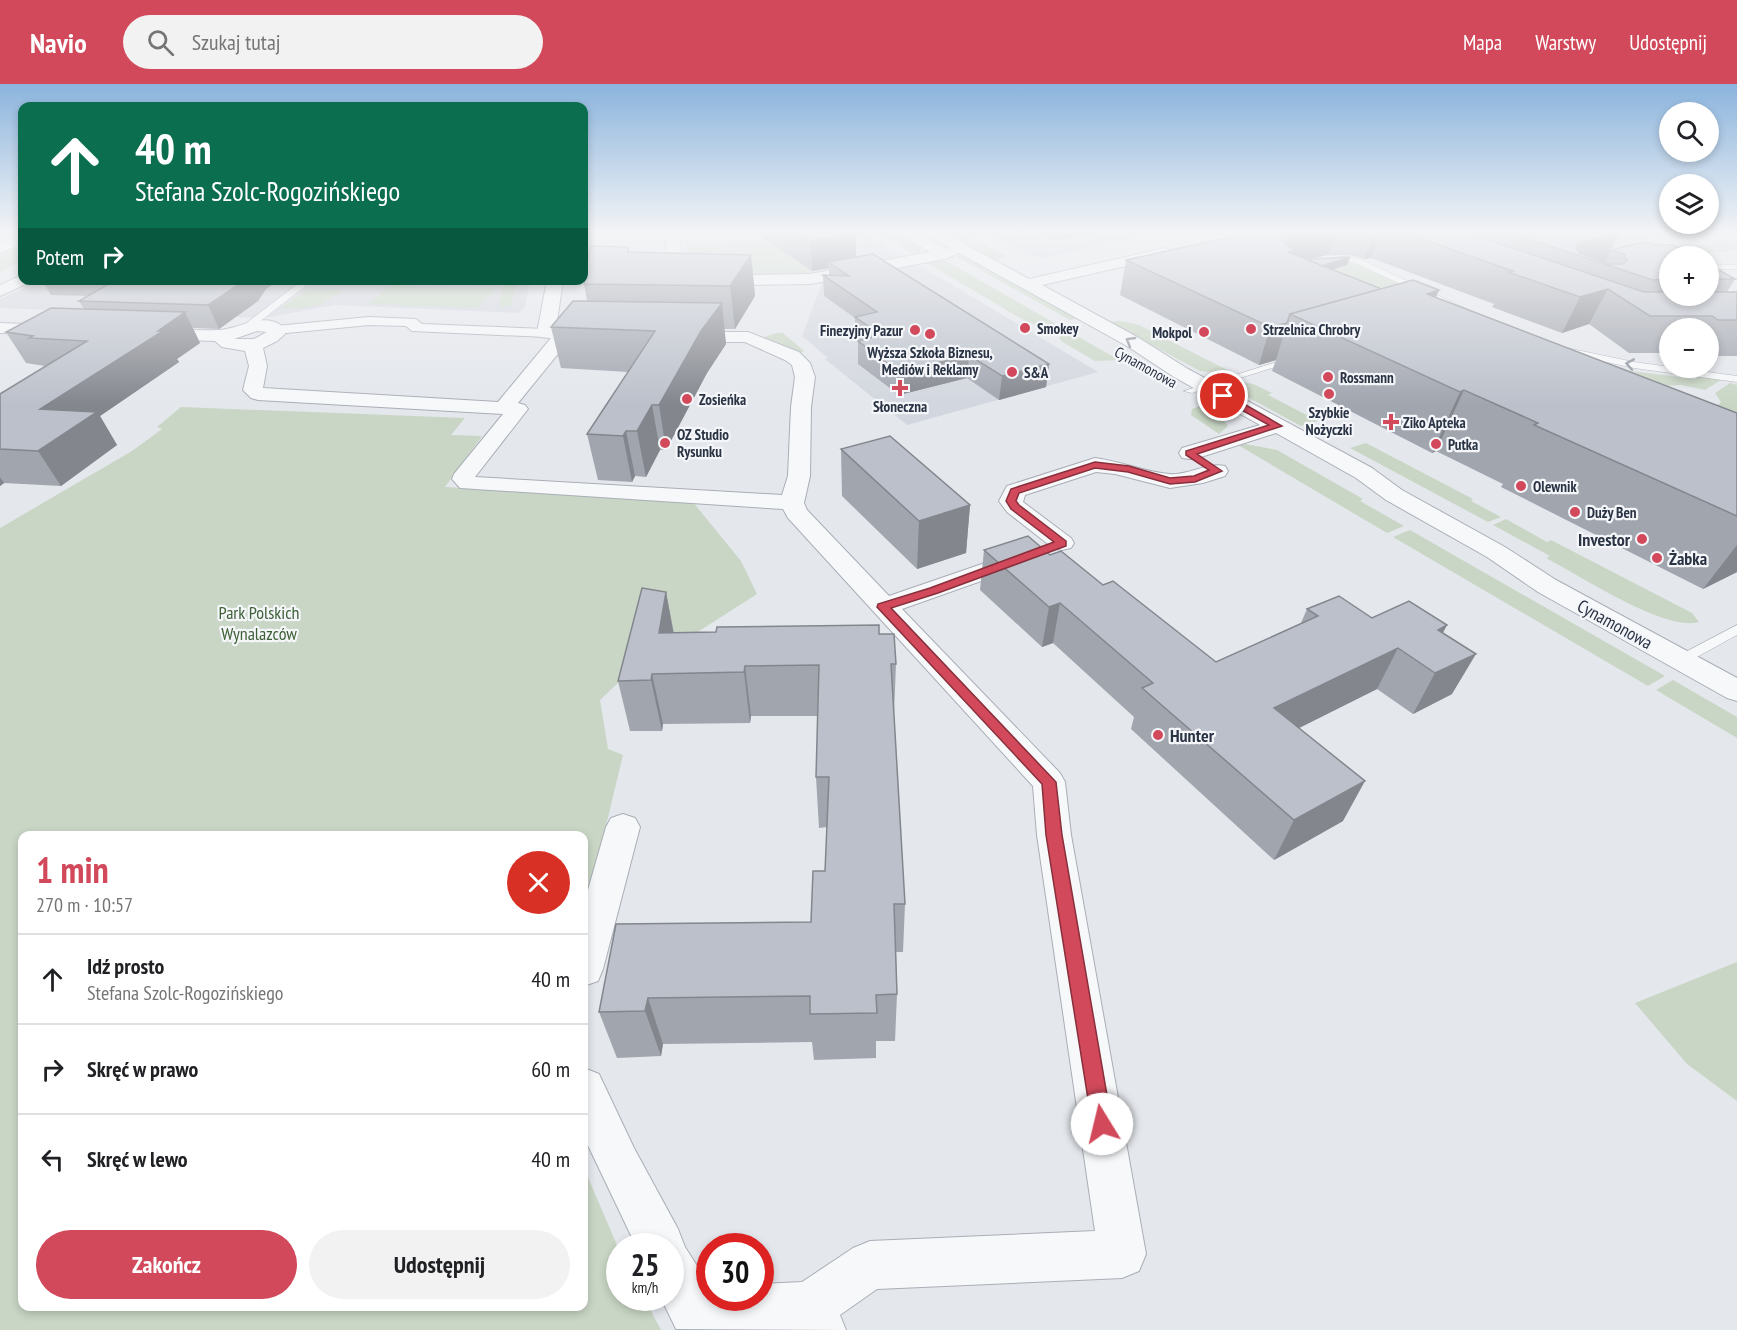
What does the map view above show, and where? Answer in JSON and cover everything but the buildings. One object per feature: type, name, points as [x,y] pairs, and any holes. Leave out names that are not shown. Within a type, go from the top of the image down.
[{"type":"street","points":[[546,333],[553,289]]},
{"type":"street","name":"Cynamonowa","points":[[1009,289],[1268,429],[1364,473],[1394,495],[1496,552],[1547,586],[1691,655],[1737,670]]},
{"type":"street","name":"Cynamonowa","points":[[1036,289],[1133,342],[1197,389]]},
{"type":"street","points":[[135,333],[250,335],[271,338],[276,334],[276,330],[379,321],[416,323],[412,327],[611,335]]},
{"type":"street","points":[[0,328],[76,331]]},
{"type":"street","points":[[671,337],[748,337],[771,332]]},
{"type":"street","points":[[503,408],[565,333]]},
{"type":"street","points":[[250,335],[258,366],[253,390],[258,394],[518,409],[465,474],[463,480],[468,483],[792,503]]},
{"type":"street","points":[[684,1292],[694,1311],[815,1318],[870,1265],[1122,1254],[1054,835],[1049,782],[796,513],[792,503],[799,476],[801,407],[806,377],[799,348],[792,356],[748,337]]},
{"type":"street","points":[[883,607],[934,591],[1062,543],[1015,507],[1011,501],[1015,491],[1095,465],[1115,467],[1170,481],[1195,478],[1217,471],[1190,453],[1268,429]]},
{"type":"street","name":"Cynamonowa","points":[[1691,655],[1737,691]]},
{"type":"street","points":[[588,954],[623,827]]},
{"type":"street","points":[[588,1098],[618,1164],[654,1233]]},
{"type":"lane","points":[[250,335],[256,318],[296,289]]},
{"type":"lane","points":[[1402,295],[1421,289]]},
{"type":"lane","points":[[1421,289],[1473,314]]},
{"type":"lane","points":[[1442,315],[1462,309]]},
{"type":"lane","points":[[1559,348],[1634,365],[1737,379]]},
{"type":"lane","points":[[1197,389],[1305,357]]},
{"type":"lane","points":[[1691,655],[1737,629]]},
{"type":"shaded area","points":[[20,289],[528,289],[525,306],[519,313],[335,305],[264,318],[0,308],[0,299]]},
{"type":"shaded area","points":[[820,289],[959,289],[1098,372],[907,425],[825,359],[828,358],[802,336]]},
{"type":"green space","points":[[309,289],[343,290],[314,306],[280,308]]},
{"type":"green space","points":[[386,289],[496,289],[477,308],[368,304]]},
{"type":"green space","points":[[503,289],[515,289],[511,306],[498,307]]},
{"type":"green space","points":[[971,289],[995,289],[1056,324],[1039,326],[1027,322]]},
{"type":"green space","points":[[1015,289],[1028,289],[1080,318],[1070,320]]},
{"type":"green space","points":[[1340,289],[1373,289],[1352,295]]},
{"type":"green space","points":[[1120,321],[1139,325],[1229,371],[1220,373],[1200,371],[1109,322]]},
{"type":"green space","points":[[1070,332],[1119,360],[1095,361],[1061,341],[1059,337]]},
{"type":"green space","points":[[783,333],[804,351],[798,354],[762,338]]},
{"type":"green space","points":[[1613,364],[1631,371],[1659,374],[1659,378],[1721,380],[1705,390],[1681,385],[1664,386]]},
{"type":"green space","points":[[1242,382],[1253,384],[1272,393],[1268,395],[1318,421],[1301,426],[1240,393],[1237,386]]},
{"type":"green space","points":[[1730,383],[1737,385],[1737,416],[1716,407],[1721,402],[1715,393]]},
{"type":"green space","points":[[1200,406],[1221,418],[1228,426],[1219,434],[1191,415],[1192,409]]},
{"type":"green space","name":"Park Polskich Wynalazców","points":[[181,407],[465,418],[451,435],[482,436],[445,487],[692,501],[741,561],[757,594],[618,683],[600,700],[608,749],[623,755],[588,900],[588,831],[18,831],[18,1311],[588,1311],[588,1177],[612,1233],[606,1233],[606,1311],[651,1311],[661,1330],[0,1330],[0,528],[132,451],[162,429],[157,427]]},
{"type":"green space","points":[[1366,443],[1473,499],[1471,501],[1501,517],[1488,522],[1350,448]]},
{"type":"green space","points":[[1245,444],[1277,450],[1363,499],[1360,501],[1404,526],[1387,533],[1238,445]]},
{"type":"green space","points":[[1506,519],[1547,542],[1551,540],[1692,613],[1699,622],[1684,623],[1665,619],[1622,600],[1546,558],[1550,556],[1493,525]]},
{"type":"green space","points":[[1410,530],[1665,676],[1648,686],[1393,537]]},
{"type":"green space","points":[[1673,680],[1737,717],[1737,738],[1656,690]]},
{"type":"green space","points":[[1737,962],[1737,1101],[1687,1064],[1635,1003]]},
{"type":"place","name":"Smokey","points":[[1025,328]]},
{"type":"place","name":"Strzelnica Chrobry","points":[[1251,329]]},
{"type":"place","name":"Finezyjny Pazur","points":[[915,330]]},
{"type":"place","name":"Mokpol","points":[[1204,332]]},
{"type":"place","name":"Wyższa Szkoła Biznesu, Mediów i Reklamy","points":[[930,334]]},
{"type":"place","name":"S&A","points":[[1012,372]]},
{"type":"place","name":"Rossmann","points":[[1328,377]]},
{"type":"place","name":"Słoneczna","points":[[900,388]]},
{"type":"place","name":"Szybkie Nożyczki","points":[[1329,394]]},
{"type":"place","name":"Zosieńka","points":[[687,399]]},
{"type":"place","name":"Ziko Apteka","points":[[1391,422]]},
{"type":"place","name":"OZ Studio Rysunku","points":[[665,443]]},
{"type":"place","name":"Putka","points":[[1436,444]]},
{"type":"place","name":"Olewnik","points":[[1521,486]]},
{"type":"place","name":"Duży Ben","points":[[1575,512]]},
{"type":"place","name":"Investor","points":[[1642,539]]},
{"type":"place","name":"Żabka","points":[[1657,558]]},
{"type":"place","name":"Hunter","points":[[1158,735]]},
{"type":"route","points":[[1102,1124],[1054,835],[1049,782],[883,607],[934,591],[1062,543],[1015,507],[1011,501],[1011,496],[1015,491],[1095,465],[1108,465],[1143,472],[1170,481],[1183,481],[1217,471],[1190,453],[1277,426],[1223,396]]}]
